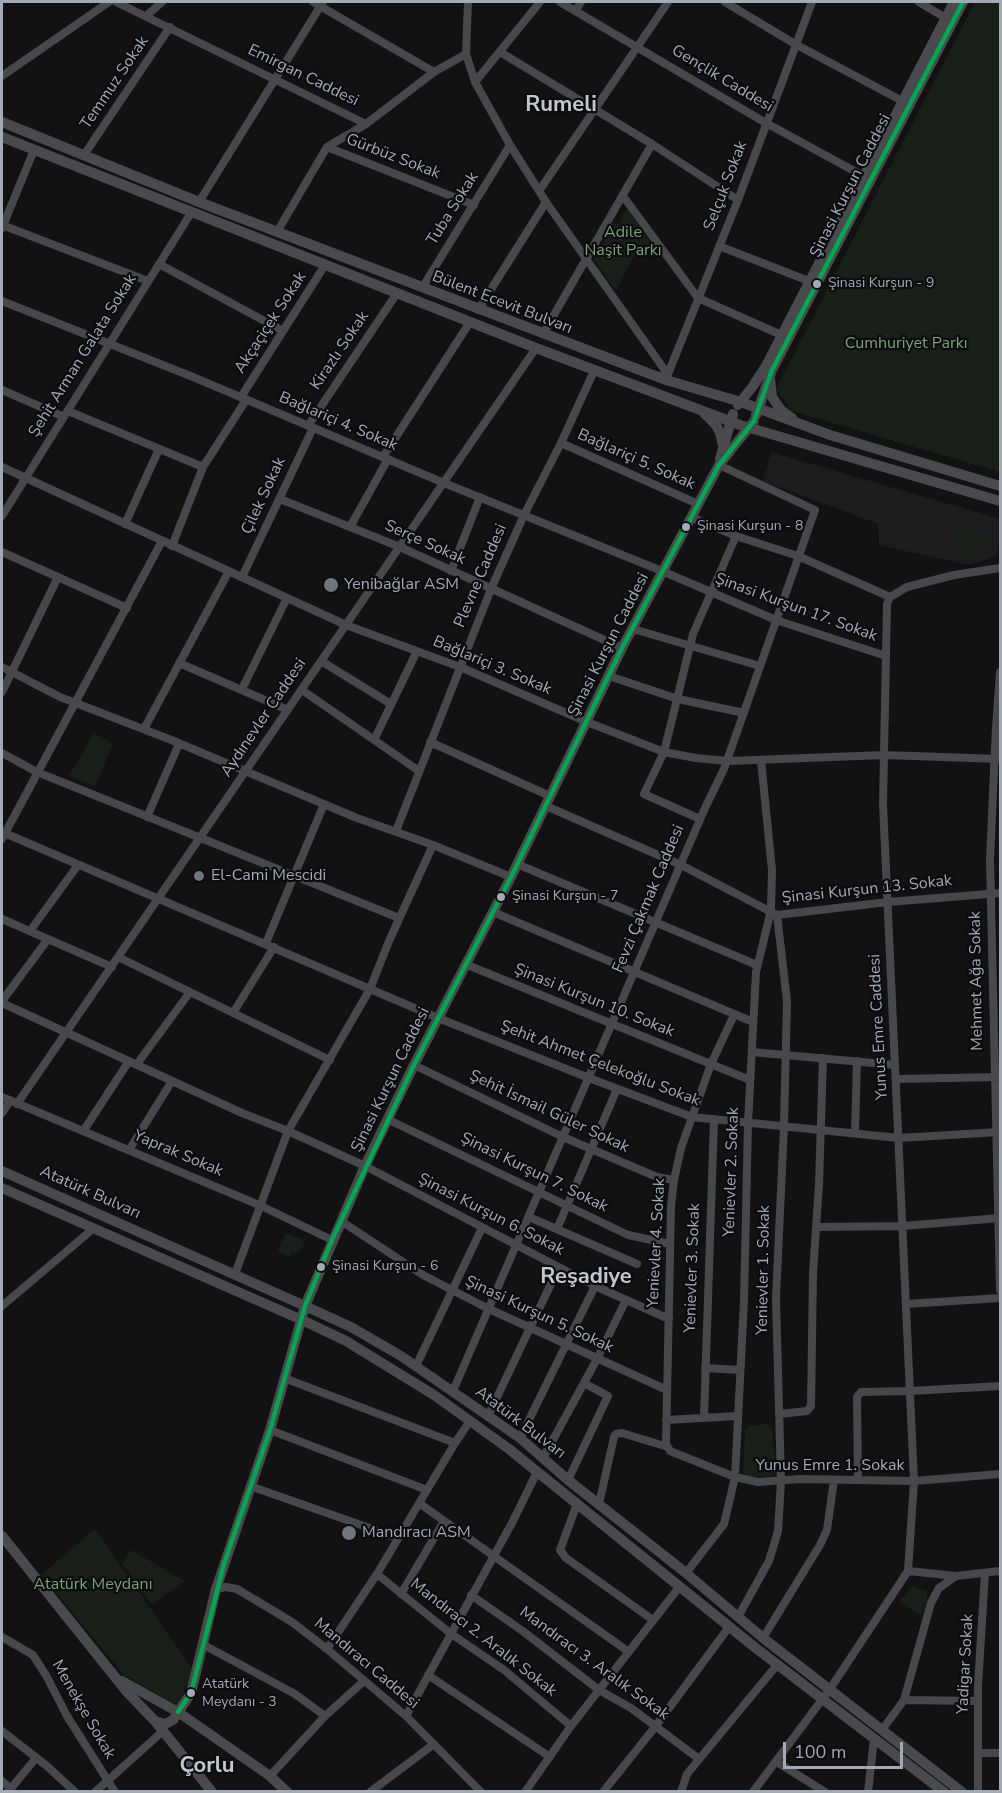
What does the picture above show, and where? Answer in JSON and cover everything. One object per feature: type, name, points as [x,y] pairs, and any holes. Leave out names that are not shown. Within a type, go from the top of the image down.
[{"type":"main road","name":"Şinasi Kurşun Caddesi","points":[[949,20],[954,2]]},
{"type":"main road","name":"Şinasi Kurşun Caddesi","points":[[166,1734],[176,1727],[190,1693],[216,1589],[270,1430],[305,1306],[365,1166],[465,964],[511,877],[622,648],[949,20],[963,2]]},
{"type":"main road","name":"Bülent Ecevit Bulvarı","points":[[2,122],[199,202],[478,310],[715,396],[778,436],[1000,501]]},
{"type":"main road","name":"Bülent Ecevit Bulvarı","points":[[2,137],[594,371],[696,408],[807,427],[1000,486]]},
{"type":"main road","name":"Şinasi Kurşun Caddesi","points":[[725,452],[745,415],[753,386],[769,368]]},
{"type":"main road","points":[[715,396],[730,396],[743,391],[769,368]]},
{"type":"main road","points":[[769,368],[770,390],[776,404],[786,414],[807,427]]},
{"type":"main road","points":[[696,408],[716,425],[723,440],[725,452],[754,437],[778,436]]},
{"type":"main road","name":"Atatürk Bulvarı","points":[[2,1171],[351,1327],[416,1366],[520,1438],[568,1480],[686,1573],[763,1638],[962,1791]]},
{"type":"main road","name":"Atatürk Bulvarı","points":[[2,1188],[346,1341],[434,1395],[537,1472],[777,1665],[944,1791]]},
{"type":"main road","points":[[2,1538],[127,1692],[155,1721],[212,1791]]},
{"type":"main road","points":[[109,1670],[126,1684],[181,1715],[270,1776],[287,1791]]},
{"type":"main road","points":[[155,1721],[165,1724],[181,1715]]},
{"type":"street","points":[[2,76],[109,2]]},
{"type":"street","name":"Emirgan Caddesi","points":[[116,2],[366,124],[434,72],[466,54]]},
{"type":"street","points":[[146,15],[162,2]]},
{"type":"street","points":[[468,2],[466,54],[475,82],[510,145],[546,202],[664,369],[666,380]]},
{"type":"street","points":[[475,82],[540,2]]},
{"type":"street","name":"Gençlik Caddesi","points":[[560,2],[766,123],[867,177]]},
{"type":"street","points":[[576,10],[581,2]]},
{"type":"street","points":[[539,191],[668,2]]},
{"type":"street","points":[[725,2],[795,44],[906,103]]},
{"type":"street","name":"Selçuk Sokak","points":[[666,380],[738,200],[812,2]]},
{"type":"street","points":[[919,2],[949,20]]},
{"type":"street","points":[[199,202],[276,79],[319,3],[434,72]]},
{"type":"street","name":"Temmuz Sokak","points":[[84,155],[170,27]]},
{"type":"street","points":[[500,52],[652,144],[738,200]]},
{"type":"street","points":[[327,147],[366,124]]},
{"type":"street","points":[[543,334],[652,144]]},
{"type":"street","name":"Tuba Sokak","points":[[422,288],[510,145]]},
{"type":"street","name":"Gürbüz Sokak","points":[[277,232],[327,147],[474,205]]},
{"type":"street","points":[[34,150],[2,227],[148,281]]},
{"type":"street","points":[[623,196],[698,298],[785,337]]},
{"type":"street","points":[[478,310],[546,202]]},
{"type":"street","name":"Şehit Arman Galata Sokak","points":[[2,516],[191,213]]},
{"type":"street","points":[[719,246],[813,283]]},
{"type":"street","points":[[159,264],[284,331]]},
{"type":"street","name":"Akçaçiçek Sokak","points":[[172,546],[203,467],[325,265]]},
{"type":"street","name":"Kirazlı Sokak","points":[[311,427],[397,293]]},
{"type":"street","name":"Bağlariçi 4. Sokak","points":[[2,301],[244,398],[444,483],[662,571]]},
{"type":"street","points":[[350,527],[386,458],[471,322]]},
{"type":"street","name":"Aydınevler Caddesi","points":[[2,1113],[14,1103],[67,1032],[536,348]]},
{"type":"street","name":"Plevne Caddesi","points":[[396,831],[491,589],[524,514],[561,443],[594,371]]},
{"type":"street","points":[[2,390],[203,467]]},
{"type":"street","name":"Çilek Sokak","points":[[243,577],[311,427]]},
{"type":"street","name":"Bağlariçi 5. Sokak","points":[[561,443],[698,504]]},
{"type":"street","points":[[125,524],[159,449]]},
{"type":"street","name":"Fevzi Çakmak Caddesi","points":[[453,1391],[700,819],[728,761],[815,510],[719,465]]},
{"type":"street","name":"Bağlariçi 3. Sokak","points":[[2,467],[346,625],[460,667],[587,722],[664,752],[728,761],[884,754],[997,758]]},
{"type":"street","points":[[451,571],[480,497]]},
{"type":"street","name":"Serçe Sokak","points":[[280,499],[400,547],[622,648]]},
{"type":"street","points":[[691,517],[736,536],[798,556],[890,597],[907,587],[954,575],[1000,568]]},
{"type":"street","points":[[700,819],[644,794],[664,752],[693,634],[736,536]]},
{"type":"street","points":[[2,835],[162,541]]},
{"type":"street","points":[[2,552],[127,608]]},
{"type":"street","points":[[144,729],[229,571]]},
{"type":"street","name":"Şinasi Kurşun 17. Sokak","points":[[662,571],[776,620],[886,656]]},
{"type":"street","points":[[2,692],[58,577]]},
{"type":"street","name":"Yunus Emre Caddesi","points":[[890,597],[887,604],[883,804],[914,1481],[908,1571]]},
{"type":"street","points":[[242,689],[287,598]]},
{"type":"street","points":[[633,629],[760,666]]},
{"type":"street","points":[[374,740],[417,651]]},
{"type":"street","points":[[321,661],[391,704]]},
{"type":"street","points":[[179,663],[288,710]]},
{"type":"street","points":[[2,667],[75,702],[324,804],[433,844],[511,877]]},
{"type":"street","name":"Mehmet Ağa Sokak","points":[[1000,672],[990,860],[999,1132],[1000,1290]]},
{"type":"street","points":[[609,676],[678,699],[744,713]]},
{"type":"street","points":[[302,690],[419,771]]},
{"type":"street","name":"Şinasi Kurşun 13. Sokak","points":[[430,742],[774,913],[1000,893]]},
{"type":"street","points":[[147,817],[179,744]]},
{"type":"street","points":[[2,753],[37,772],[399,918]]},
{"type":"street","name":"Yenievler 2. Sokak","points":[[686,1573],[724,1524],[735,1477],[753,1022],[757,965],[774,913],[761,760]]},
{"type":"street","points":[[233,1012],[270,945],[294,876],[324,804]]},
{"type":"street","name":"Şehit Ahmet Çelekoğlu Sokak","points":[[2,835],[270,945],[438,1018],[692,1117],[899,1138],[999,1132]]},
{"type":"street","points":[[235,1274],[288,1131],[369,989],[433,844]]},
{"type":"street","points":[[517,864],[757,965]]},
{"type":"street","points":[[30,932],[78,865]]},
{"type":"street","points":[[493,912],[753,1022]]},
{"type":"street","name":"Yenievler 1. Sokak","points":[[738,1617],[769,1561],[778,1531],[781,1481],[776,1298],[787,1001],[774,913]]},
{"type":"street","points":[[2,919],[112,967]]},
{"type":"street","points":[[2,1002],[48,939]]},
{"type":"street","points":[[118,957],[330,1060]]},
{"type":"street","name":"Şinasi Kurşun 10. Sokak","points":[[465,964],[750,1080]]},
{"type":"street","points":[[84,1130],[133,1063],[190,992]]},
{"type":"street","name":"Şinasi Kurşun 6. Sokak","points":[[2,1002],[242,1113],[365,1166],[595,1286],[669,1319]]},
{"type":"street","name":"Yenievler 4. Sokak","points":[[668,1447],[666,1420],[670,1244],[674,1180],[681,1148],[711,1064],[734,1015]]},
{"type":"street","points":[[752,1052],[895,1065]]},
{"type":"street","points":[[779,1414],[807,1411],[811,1406],[813,1273],[823,1058]]},
{"type":"street","points":[[855,1133],[857,1061]]},
{"type":"street","name":"Şehit İsmail Güler Sokak","points":[[414,1065],[563,1137],[657,1177],[674,1180]]},
{"type":"street","points":[[896,1079],[997,1077]]},
{"type":"street","points":[[129,1150],[172,1081]]},
{"type":"street","points":[[557,1229],[616,1089]]},
{"type":"street","name":"Yaprak Sokak","points":[[2,1097],[260,1205],[332,1240]]},
{"type":"street","name":"Şinasi Kurşun 7. Sokak","points":[[387,1119],[628,1235],[670,1244]]},
{"type":"street","name":"Yenievler 3. Sokak","points":[[704,1418],[714,1119]]},
{"type":"street","points":[[529,1217],[637,1264]]},
{"type":"street","points":[[816,1227],[903,1226],[1000,1219]]},
{"type":"street","name":"Şinasi Kurşun 5. Sokak","points":[[341,1221],[423,1275],[531,1329],[667,1390]]},
{"type":"street","points":[[2,1306],[94,1228]]},
{"type":"street","points":[[416,1366],[482,1228]]},
{"type":"street","points":[[488,1416],[559,1267]]},
{"type":"street","points":[[520,1438],[595,1286]]},
{"type":"street","points":[[906,1304],[1000,1298]]},
{"type":"street","points":[[543,1458],[626,1300]]},
{"type":"street","points":[[705,1368],[740,1370]]},
{"type":"street","points":[[284,1378],[455,1443]]},
{"type":"street","points":[[568,1480],[608,1401],[608,1396],[584,1383]]},
{"type":"street","points":[[858,1480],[857,1397],[861,1392],[1000,1386]]},
{"type":"street","points":[[666,1420],[738,1416]]},
{"type":"street","points":[[327,1649],[377,1574],[470,1421]]},
{"type":"street","points":[[270,1430],[427,1490]]},
{"type":"street","name":"Yunus Emre 1. Sokak","points":[[599,1504],[614,1437],[622,1433],[668,1447],[670,1451],[735,1477],[758,1482],[914,1481],[1000,1474]]},
{"type":"street","points":[[406,1716],[513,1521],[537,1472]]},
{"type":"street","points":[[763,1638],[827,1530],[834,1480]]},
{"type":"street","points":[[250,1486],[398,1538]]},
{"type":"street","points":[[419,1503],[629,1652]]},
{"type":"street","points":[[577,1504],[560,1550],[566,1558],[653,1620]]},
{"type":"street","points":[[401,1594],[444,1521]]},
{"type":"street","points":[[753,1791],[830,1689],[908,1571],[956,1576],[1000,1571]]},
{"type":"street","name":"Yadigar Sokak","points":[[978,1791],[978,1701],[985,1573]]},
{"type":"street","name":"Mandıracı 2. Aralık Sokak","points":[[377,1574],[450,1633],[504,1670],[571,1726]]},
{"type":"street","points":[[882,1730],[904,1700],[931,1603],[939,1588],[956,1576]]},
{"type":"street","points":[[525,1791],[571,1726],[680,1586]]},
{"type":"street","name":"Mandıracı Caddesi","points":[[216,1589],[226,1587],[237,1589],[292,1622],[406,1716],[481,1791]]},
{"type":"street","name":"Mandıracı 3. Aralık Sokak","points":[[471,1595],[524,1632],[599,1690],[631,1708],[699,1759]]},
{"type":"street","points":[[603,1791],[655,1727],[729,1627]]},
{"type":"street","name":"Menekşe Sokak","points":[[2,1636],[33,1655],[67,1716],[107,1782],[115,1791]]},
{"type":"street","points":[[202,1644],[295,1694],[325,1716]]},
{"type":"street","points":[[681,1791],[687,1774],[777,1665]]},
{"type":"street","points":[[428,1676],[550,1757]]},
{"type":"street","points":[[270,1776],[325,1716],[364,1681]]},
{"type":"street","points":[[904,1700],[978,1701]]},
{"type":"street","points":[[2,1731],[75,1791]]},
{"type":"street","points":[[95,1791],[166,1734]]},
{"type":"street","points":[[868,1791],[874,1739]]},
{"type":"street","points":[[370,1791],[435,1744]]},
{"type":"street","points":[[978,1753],[1000,1753]]},
{"type":"street","points":[[2,1781],[9,1790],[36,1758]]},
{"type":"street","points":[[777,1762],[825,1791]]},
{"type":"shaded area","points":[[771,452],[1000,519],[1000,541],[996,556],[969,565],[879,545],[878,524],[763,481]]},
{"type":"green space","name":"Cumhuriyet Parkı","points":[[975,2],[1000,2],[1000,472],[792,411],[776,389]]},
{"type":"green space","name":"Adile Naşit Parkı","points":[[627,208],[651,243],[634,256],[616,291],[594,260],[613,223],[619,224]]},
{"type":"green space","points":[[956,527],[992,534],[988,553],[953,547]]},
{"type":"green space","points":[[94,733],[113,744],[95,786],[69,776]]},
{"type":"green space","points":[[285,1233],[302,1239],[304,1243],[299,1253],[292,1252],[290,1257],[278,1250]]},
{"type":"green space","points":[[767,1424],[772,1428],[776,1474],[748,1477],[743,1472],[745,1430],[750,1426]]},
{"type":"green space","name":"Atatürk Meydanı","points":[[95,1529],[193,1670],[178,1706],[124,1675],[41,1575]]},
{"type":"green space","points":[[131,1550],[185,1581],[152,1605],[122,1564]]},
{"type":"green space","points":[[911,1586],[928,1591],[925,1609],[921,1615],[899,1603]]},
{"type":"transit line","points":[[755,418],[772,370],[963,2]]},
{"type":"transit line","points":[[178,1712],[191,1693],[224,1564],[270,1430],[305,1306],[332,1240],[414,1065],[511,877],[622,648],[719,465],[754,421]]},
{"type":"place","name":"Şinasi Kurşun - 9","points":[[817,284]]},
{"type":"place","name":"Şinasi Kurşun - 8","points":[[686,527]]},
{"type":"place","name":"Yenibağlar ASM","points":[[331,585]]},
{"type":"place","name":"El-Cami Mescidi","points":[[199,876]]},
{"type":"place","name":"Şinasi Kurşun - 7","points":[[501,897]]},
{"type":"place","name":"Şinasi Kurşun - 6","points":[[321,1267]]},
{"type":"place","name":"Mandıracı ASM","points":[[349,1533]]},
{"type":"place","name":"Atatürk Meydanı - 3","points":[[191,1693]]},
{"type":"district","name":"Rumeli","points":[[561,106]]},
{"type":"district","name":"Reşadiye","points":[[586,1278]]},
{"type":"district","name":"Çorlu","points":[[207,1767]]}]
